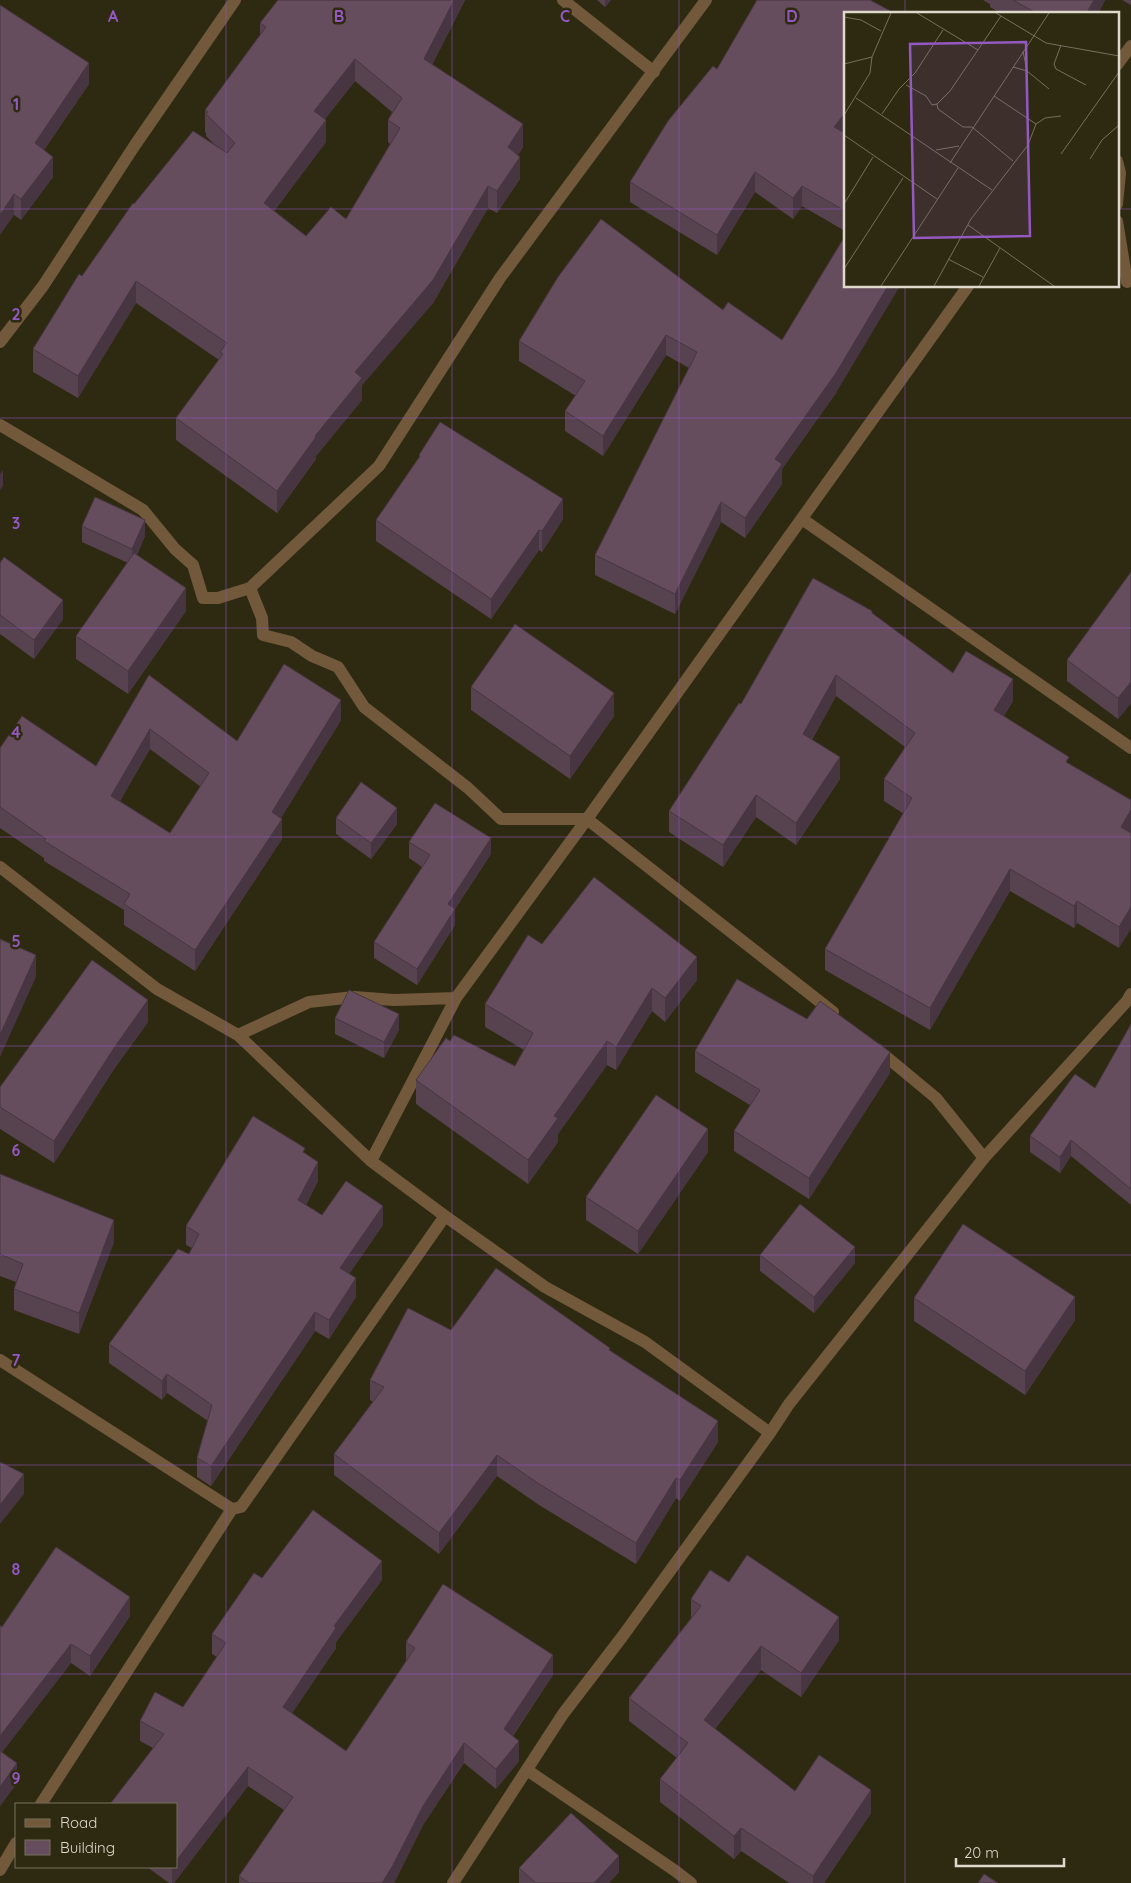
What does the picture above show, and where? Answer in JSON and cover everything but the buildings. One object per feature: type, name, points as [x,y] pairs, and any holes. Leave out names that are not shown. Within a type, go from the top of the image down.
[{"type":"street","points":[[0,342],[43,286],[234,0]]},
{"type":"street","points":[[563,0],[654,72]]},
{"type":"street","points":[[0,426],[143,510],[175,549],[193,565],[203,598],[218,598],[250,588],[379,466],[500,278],[706,0]]},
{"type":"street","points":[[1118,64],[1131,46]]},
{"type":"street","points":[[1118,165],[1120,173],[1118,194]]},
{"type":"street","points":[[1118,229],[1125,283]]},
{"type":"street","points":[[371,1161],[456,998],[587,819],[967,288]]},
{"type":"street","points":[[802,519],[1131,748]]},
{"type":"street","points":[[250,588],[262,618],[263,635],[291,642],[312,656],[338,667],[364,707],[468,788],[501,819],[587,819],[845,1022]]},
{"type":"street","points":[[0,867],[157,989],[238,1035],[371,1161],[445,1216],[545,1288],[645,1342],[770,1433]]},
{"type":"street","points":[[453,1883],[562,1714],[622,1637],[795,1396],[984,1158],[1128,1001],[1131,994]]},
{"type":"street","points":[[238,1035],[309,1002],[354,997],[394,1000],[456,998]]},
{"type":"street","points":[[868,1041],[936,1098],[984,1158]]},
{"type":"street","points":[[0,1360],[232,1509],[242,1507],[445,1216]]},
{"type":"street","points":[[42,1803],[232,1509]]},
{"type":"street","points":[[527,1770],[691,1883]]},
{"type":"street","points":[[0,1870],[15,1845]]}]
